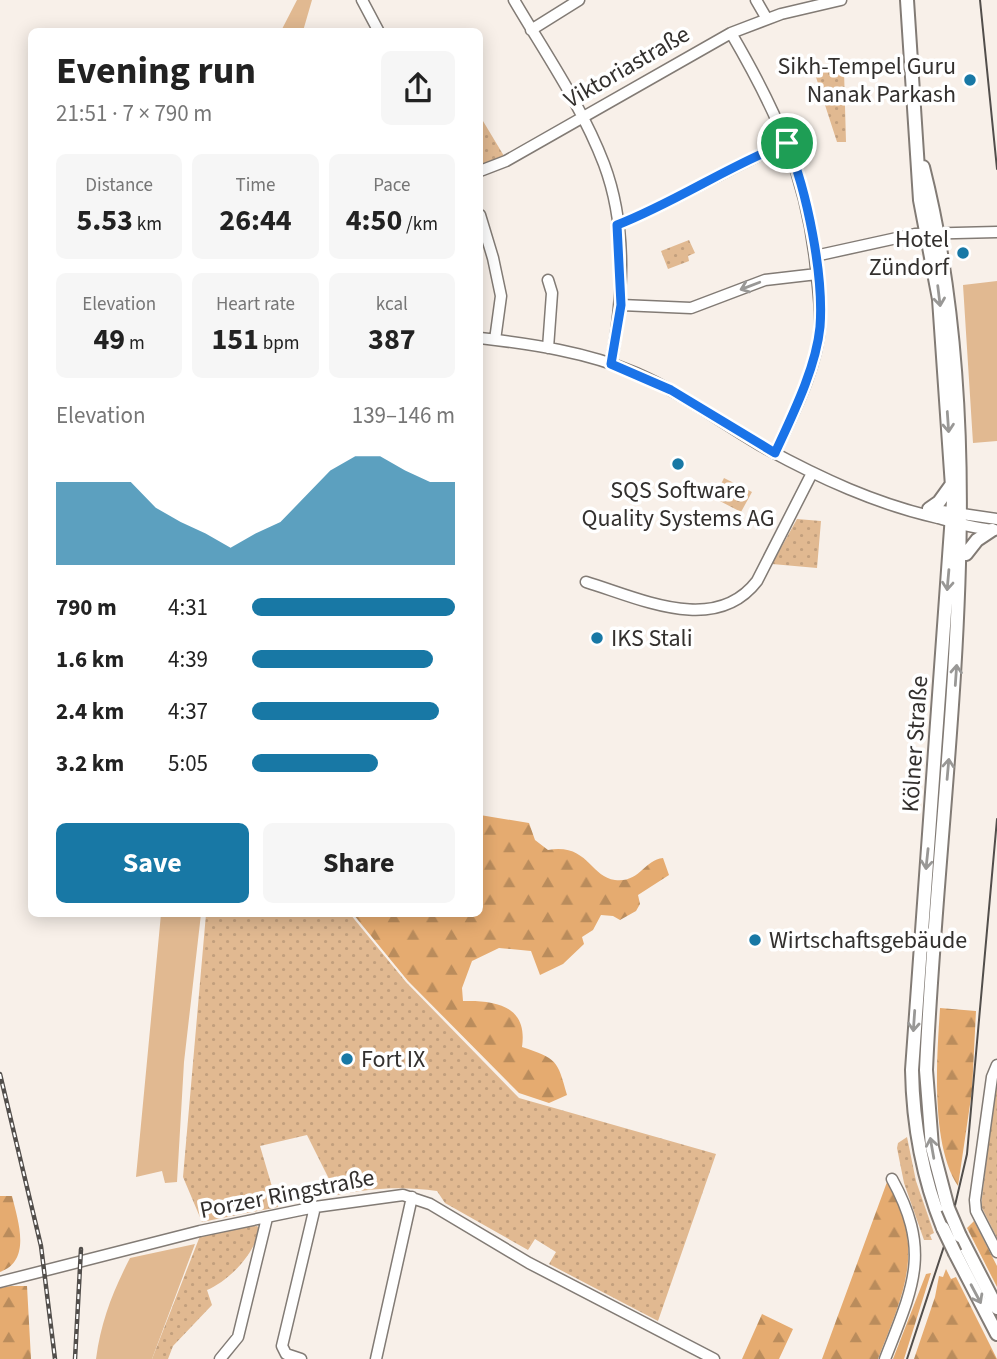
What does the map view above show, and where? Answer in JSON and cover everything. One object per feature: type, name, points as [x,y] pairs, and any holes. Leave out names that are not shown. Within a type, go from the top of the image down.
[{"type":"main road","name":"Kölner Straße","points":[[907,0],[920,200],[933,232],[956,330],[959,518],[926,1070],[932,1147],[948,1208],[997,1307]]},
{"type":"main road","name":"Kölner Straße","points":[[933,232],[952,484],[964,557],[946,712],[912,1070],[912,1110],[918,1150],[943,1228],[997,1334]]},
{"type":"main road","points":[[929,509],[940,502],[952,484]]},
{"type":"main road","points":[[964,557],[977,540],[995,526]]},
{"type":"street","points":[[362,0],[377,28]]},
{"type":"street","points":[[514,0],[582,118],[604,166],[617,225],[621,305],[611,364]]},
{"type":"street","points":[[531,30],[579,0]]},
{"type":"street","points":[[756,0],[767,19]]},
{"type":"street","name":"Viktoriastraße","points":[[483,170],[506,161],[731,33],[767,19],[841,0]]},
{"type":"street","points":[[731,33],[769,100],[787,143],[807,204],[817,274],[820,328],[803,392],[775,453]]},
{"type":"street","points":[[617,225],[665,206],[742,161],[787,143]]},
{"type":"street","points":[[483,224],[494,257],[501,296],[495,340]]},
{"type":"street","points":[[815,256],[933,232],[997,232]]},
{"type":"street","points":[[621,305],[691,308],[765,280],[817,274]]},
{"type":"street","points":[[548,280],[552,293],[548,348]]},
{"type":"street","points":[[483,338],[548,348],[611,364],[671,390],[812,473],[881,503],[995,526]]},
{"type":"street","points":[[586,582],[685,609],[713,610],[727,605],[757,581],[812,473]]},
{"type":"street","points":[[909,510],[929,509],[959,518]]},
{"type":"street","points":[[997,1065],[992,1077],[975,1200],[976,1211],[997,1252]]},
{"type":"street","points":[[885,1359],[909,1296],[916,1253],[909,1214],[892,1179]]},
{"type":"street","name":"Porzer Ringstraße","points":[[0,1282],[200,1231],[315,1207],[389,1195],[412,1197],[430,1204],[529,1263],[714,1359]]},
{"type":"street","points":[[376,1359],[412,1197]]},
{"type":"street","points":[[301,1359],[286,1354],[282,1346],[315,1207]]},
{"type":"street","points":[[220,1359],[238,1337],[267,1218]]},
{"type":"shaded area","points":[[297,0],[312,0],[304,28],[283,28]]},
{"type":"shaded area","points":[[844,70],[846,142],[837,142],[814,71]]},
{"type":"shaded area","points":[[483,121],[504,156],[483,164]]},
{"type":"shaded area","points":[[689,240],[695,253],[688,256],[689,261],[668,269],[661,251]]},
{"type":"shaded area","points":[[997,281],[997,441],[973,443],[963,285]]},
{"type":"shaded area","points":[[724,478],[752,492],[741,512],[714,498]]},
{"type":"shaded area","points":[[797,519],[821,521],[817,568],[772,564]]},
{"type":"shaded area","points":[[161,917],[201,917],[184,1062],[177,1182],[165,1183],[162,1171],[136,1177]]},
{"type":"shaded area","points":[[206,917],[352,917],[406,982],[519,1098],[716,1154],[658,1321],[549,1264],[556,1252],[535,1239],[528,1250],[445,1203],[437,1191],[387,1188],[337,1195],[307,1135],[260,1146],[278,1207],[202,1222],[183,1177]]},
{"type":"shaded area","points":[[997,1080],[997,1238],[981,1206]]},
{"type":"shaded area","points":[[907,1137],[916,1181],[934,1233],[930,1235],[932,1240],[924,1240],[904,1183],[897,1148],[898,1143]]},
{"type":"shaded area","points":[[235,1227],[259,1228],[253,1247],[240,1265],[224,1280],[207,1290],[212,1305],[173,1346],[168,1359],[152,1359],[200,1236]]},
{"type":"shaded area","points":[[195,1244],[152,1359],[96,1359],[108,1307],[130,1258]]},
{"type":"green space","points":[[483,815],[529,823],[535,840],[548,850],[572,851],[607,878],[615,880],[630,878],[663,858],[669,875],[638,895],[640,904],[636,911],[620,920],[601,915],[593,930],[582,937],[584,944],[563,964],[540,975],[531,951],[499,948],[472,961],[462,988],[463,1001],[498,1004],[515,1014],[523,1033],[522,1047],[542,1054],[554,1062],[561,1074],[567,1095],[549,1103],[519,1093],[408,981],[355,917],[483,917]]},
{"type":"green space","points":[[940,1008],[976,1011],[972,1091],[958,1186],[949,1168],[939,1124],[937,1074]]},
{"type":"green space","points":[[887,1182],[899,1206],[906,1229],[908,1250],[907,1271],[896,1313],[878,1359],[822,1359]]},
{"type":"green space","points":[[0,1196],[12,1196],[20,1239],[16,1259],[10,1267],[0,1272]]},
{"type":"green space","points":[[974,1221],[997,1266],[997,1287],[967,1228]]},
{"type":"green space","points":[[946,1269],[951,1279],[956,1277],[997,1359],[914,1359],[935,1297],[939,1276],[943,1277]]},
{"type":"green space","points":[[931,1273],[904,1359],[893,1359],[926,1274]]},
{"type":"green space","points":[[27,1286],[31,1359],[0,1359],[0,1288]]},
{"type":"green space","points":[[762,1314],[793,1329],[779,1359],[742,1359]]},
{"type":"tram line","points":[[980,0],[997,169]]},
{"type":"tram line","points":[[907,1359],[949,1231],[967,1154],[997,819]]},
{"type":"railway","points":[[0,1074],[41,1246],[55,1359]]},
{"type":"railway","points":[[75,1359],[81,1249]]},
{"type":"place","name":"Sikh-Tempel Guru Nanak Parkash","points":[[970,80]]},
{"type":"place","name":"Hotel Zündorf","points":[[963,253]]},
{"type":"place","name":"SQS Software Quality Systems AG","points":[[678,464]]},
{"type":"place","name":"IKS Stali","points":[[597,638]]},
{"type":"place","name":"Wirtschaftsgebäude","points":[[755,940]]},
{"type":"place","name":"Fort IX","points":[[347,1059]]},
{"type":"route","points":[[787,143],[800,178],[813,233],[820,328],[803,392],[775,453],[671,390],[611,364],[621,313],[621,264],[617,225],[665,206],[742,161],[787,143]]}]
